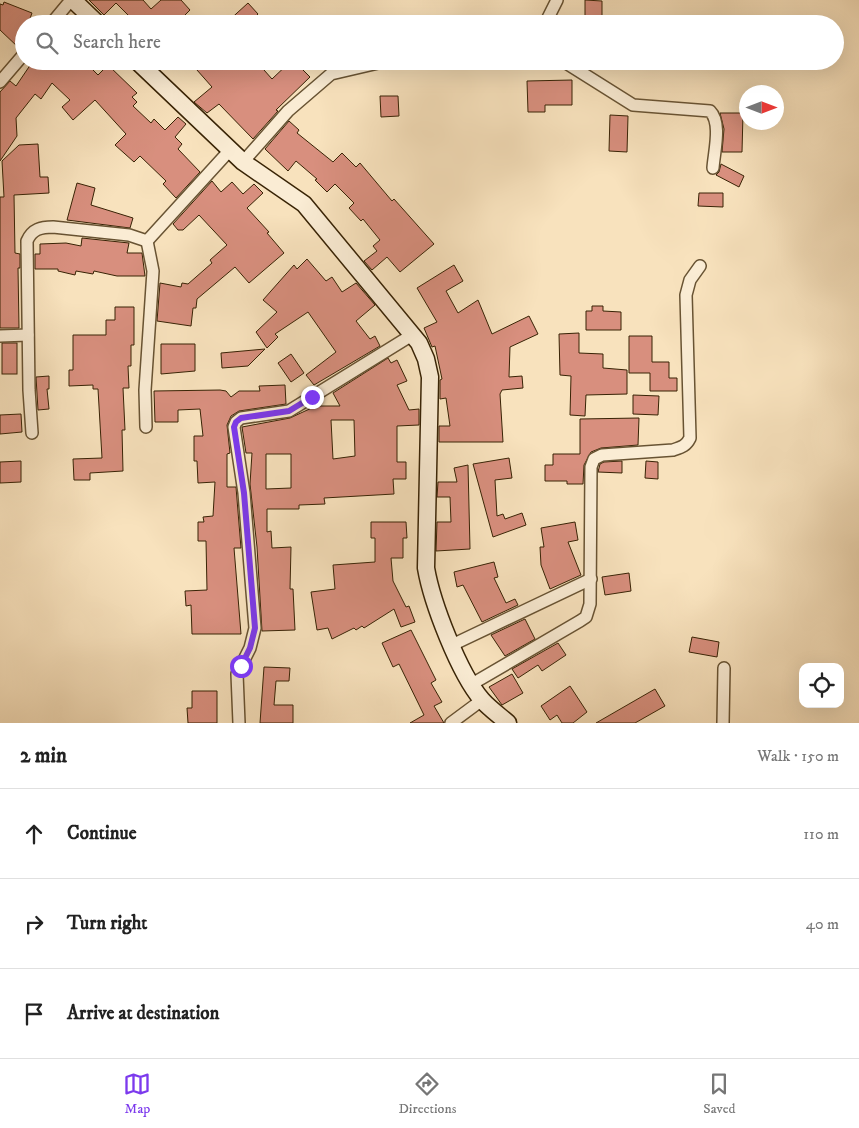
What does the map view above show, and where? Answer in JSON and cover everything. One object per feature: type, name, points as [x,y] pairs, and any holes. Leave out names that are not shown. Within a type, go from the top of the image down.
[{"type":"main road","points":[[72,0],[88,15]]},
{"type":"main road","points":[[147,70],[243,162],[304,204],[419,343],[426,359],[430,377],[426,568],[434,602],[452,645],[472,684],[482,700],[508,723]]},
{"type":"street","points":[[58,15],[72,0]]},
{"type":"street","points":[[549,15],[557,0]]},
{"type":"street","points":[[0,82],[15,64]]},
{"type":"street","points":[[243,162],[288,111],[331,74],[348,70]]},
{"type":"street","points":[[577,70],[633,105],[710,111],[715,118],[716,128],[713,168]]},
{"type":"street","points":[[147,241],[230,150]]},
{"type":"street","points":[[32,433],[28,390],[27,241],[32,231],[41,228],[65,228],[129,235],[147,241]]},
{"type":"street","points":[[146,427],[145,390],[153,271],[147,241]]},
{"type":"street","points":[[472,684],[586,617],[590,604],[591,467],[594,459],[602,455],[674,450],[684,447],[690,438],[686,295],[690,280],[700,266]]},
{"type":"street","points":[[0,336],[28,335]]},
{"type":"street","points":[[239,723],[236,680],[250,648],[255,628],[244,493],[234,427],[236,422],[241,418],[289,411],[412,336]]},
{"type":"street","points":[[452,645],[591,579]]},
{"type":"street","points":[[724,668],[724,723]]},
{"type":"street","points":[[451,723],[482,700]]},
{"type":"building","points":[[89,0],[143,0],[151,9],[161,0],[181,0],[190,10],[185,15],[128,15],[116,3],[104,15]]},
{"type":"building","points":[[585,0],[602,1],[602,15],[585,15]]},
{"type":"building","points":[[4,2],[32,13],[31,15],[15,15],[15,44],[0,30],[0,4],[3,5]]},
{"type":"building","points":[[248,3],[258,14],[257,15],[235,15]]},
{"type":"building","points":[[27,70],[93,70],[98,75],[103,70],[113,70],[137,93],[132,97],[137,102],[133,106],[151,123],[154,119],[165,130],[178,117],[186,124],[175,137],[182,144],[178,149],[200,172],[176,198],[163,184],[166,181],[140,156],[134,162],[115,145],[126,134],[95,100],[73,120],[62,107],[70,100],[52,83],[41,99],[35,94],[16,118],[17,136],[0,161],[0,92],[10,81],[16,86]]},
{"type":"building","points":[[197,70],[264,70],[272,79],[282,70],[303,70],[310,77],[276,110],[278,111],[253,139],[219,104],[207,113],[194,102],[212,87]]},
{"type":"building","points":[[572,80],[572,105],[545,105],[545,112],[528,112],[527,81]]},
{"type":"building","points":[[380,96],[398,96],[399,116],[381,117]]},
{"type":"building","points":[[720,113],[739,113],[739,130],[743,130],[742,152],[722,152],[724,129]]},
{"type":"building","points":[[610,115],[628,116],[627,152],[609,151]]},
{"type":"building","points":[[289,121],[299,130],[297,133],[333,162],[342,153],[356,167],[360,163],[392,201],[394,199],[434,244],[400,272],[387,257],[372,270],[364,261],[377,251],[373,246],[380,240],[363,219],[361,221],[349,208],[354,203],[335,184],[327,192],[315,180],[317,179],[296,161],[288,171],[265,149]]},
{"type":"building","points":[[38,144],[40,177],[48,177],[49,193],[14,195],[15,253],[20,254],[20,268],[18,268],[19,328],[0,328],[0,197],[4,197],[2,161],[19,145]]},
{"type":"building","points":[[721,164],[744,176],[739,187],[716,175]]},
{"type":"building","points":[[212,181],[221,192],[232,182],[243,194],[254,184],[263,193],[247,208],[269,232],[267,233],[284,253],[249,283],[235,267],[197,299],[196,308],[193,308],[191,326],[157,321],[160,283],[181,287],[182,283],[188,284],[212,263],[210,260],[227,245],[199,215],[183,230],[178,230],[173,224]]},
{"type":"building","points":[[77,183],[95,188],[91,205],[133,218],[130,228],[67,220]]},
{"type":"building","points":[[699,193],[723,193],[723,207],[698,206]]},
{"type":"building","points":[[82,238],[129,243],[127,253],[142,253],[145,276],[117,276],[94,271],[93,274],[76,271],[75,275],[58,271],[58,269],[35,269],[35,254],[40,254],[40,244],[66,243],[81,246]]},
{"type":"building","points":[[307,259],[326,281],[332,277],[342,292],[356,283],[375,305],[356,321],[370,339],[375,336],[380,346],[314,385],[306,375],[336,352],[308,312],[275,334],[278,337],[267,348],[256,332],[277,312],[263,300],[294,265],[297,269]]},
{"type":"building","points":[[454,265],[463,281],[446,291],[458,313],[478,300],[492,334],[529,316],[538,334],[510,347],[509,377],[522,376],[523,388],[502,390],[500,394],[503,442],[439,442],[439,426],[450,426],[446,398],[440,399],[440,380],[442,379],[435,346],[432,347],[424,328],[437,322],[417,288]]},
{"type":"building","points":[[592,306],[603,306],[603,311],[621,312],[621,330],[586,330],[586,311],[592,311]]},
{"type":"building","points":[[115,307],[134,307],[134,345],[131,345],[131,366],[128,366],[129,388],[123,388],[125,430],[122,430],[123,471],[90,473],[90,480],[74,480],[73,459],[102,458],[98,389],[93,389],[93,385],[69,386],[69,370],[73,370],[73,335],[106,335],[106,320],[115,320]]},
{"type":"building","points":[[579,333],[579,353],[603,354],[603,368],[627,370],[627,394],[586,395],[585,416],[570,415],[571,376],[560,375],[559,334]]},
{"type":"building","points":[[629,336],[652,336],[652,362],[669,362],[669,378],[677,378],[677,391],[650,391],[650,373],[629,373]]},
{"type":"building","points":[[2,343],[17,343],[17,374],[2,374]]},
{"type":"building","points":[[161,344],[195,344],[195,371],[161,374]]},
{"type":"building","points":[[265,349],[248,366],[222,368],[221,353]]},
{"type":"building","points":[[291,354],[304,373],[291,382],[278,363]]},
{"type":"building","points":[[388,358],[391,363],[397,360],[407,381],[397,385],[409,410],[419,409],[419,425],[397,426],[397,462],[406,462],[406,479],[393,479],[394,494],[324,498],[325,504],[299,505],[299,509],[267,509],[267,532],[271,531],[272,548],[291,547],[290,589],[293,589],[295,630],[262,631],[257,547],[250,484],[252,453],[246,453],[242,427],[290,418],[316,406],[340,406],[333,393]],"holes":[[[331,420],[354,420],[355,456],[333,459]],[[266,454],[291,454],[291,488],[266,489]]]},
{"type":"building","points":[[49,376],[49,389],[47,389],[49,409],[38,410],[36,377]]},
{"type":"building","points":[[285,385],[286,404],[239,411],[231,416],[227,425],[230,453],[227,454],[227,487],[236,487],[241,548],[234,548],[241,634],[192,634],[191,605],[186,606],[185,591],[207,590],[206,541],[198,541],[198,522],[204,522],[203,517],[213,516],[215,482],[198,483],[197,461],[194,461],[194,436],[203,436],[200,409],[178,410],[178,422],[155,422],[154,391],[220,390],[226,391],[231,397],[239,391],[260,391],[259,386]]},
{"type":"building","points":[[633,395],[659,396],[658,415],[633,414]]},
{"type":"building","points":[[21,414],[22,432],[0,434],[0,415]]},
{"type":"building","points":[[639,418],[638,445],[601,448],[591,452],[584,465],[583,484],[567,484],[567,481],[545,481],[545,465],[553,465],[553,454],[580,454],[580,419]]},
{"type":"building","points":[[509,458],[512,478],[495,480],[497,516],[503,514],[505,519],[522,513],[526,525],[493,537],[473,464]]},
{"type":"building","points":[[21,461],[21,482],[0,483],[0,462]]},
{"type":"building","points":[[622,461],[622,473],[598,472],[600,464],[604,462]]},
{"type":"building","points":[[646,461],[658,462],[658,479],[645,478]]},
{"type":"building","points":[[468,465],[470,549],[436,551],[437,522],[451,522],[450,497],[437,497],[438,482],[457,482],[454,468]]},
{"type":"building","points":[[371,522],[406,522],[407,538],[403,538],[403,558],[391,558],[393,581],[406,607],[409,606],[415,622],[401,627],[394,609],[364,628],[362,626],[356,630],[354,628],[332,639],[328,628],[317,630],[311,592],[335,589],[333,565],[375,562],[375,538],[371,538]]},
{"type":"building","points":[[575,522],[578,540],[568,542],[581,575],[550,589],[541,565],[540,547],[544,547],[541,528]]},
{"type":"building","points":[[494,562],[498,577],[494,578],[506,603],[515,599],[518,605],[482,622],[463,585],[457,587],[454,572]]},
{"type":"building","points":[[629,573],[631,591],[605,595],[602,577]]},
{"type":"building","points":[[525,619],[535,639],[505,656],[491,635]]},
{"type":"building","points":[[411,630],[436,680],[431,683],[442,702],[434,706],[444,723],[410,723],[424,715],[399,664],[393,667],[382,643]]},
{"type":"building","points":[[692,637],[719,642],[717,657],[689,652]]},
{"type":"building","points":[[558,643],[566,655],[542,671],[538,665],[518,678],[512,669]]},
{"type":"building","points":[[264,667],[290,668],[289,681],[276,681],[274,705],[293,705],[293,723],[260,723]]},
{"type":"building","points":[[512,674],[523,693],[502,705],[489,687]]},
{"type":"building","points":[[570,686],[587,712],[573,723],[562,723],[557,715],[550,720],[541,706]]},
{"type":"building","points":[[655,689],[665,706],[635,723],[596,723]]},
{"type":"building","points":[[192,691],[217,691],[217,723],[188,723],[187,708],[192,708]]},
{"type":"route","points":[[241,666],[250,648],[255,628],[244,493],[234,427],[241,418],[289,411],[312,397]]}]
